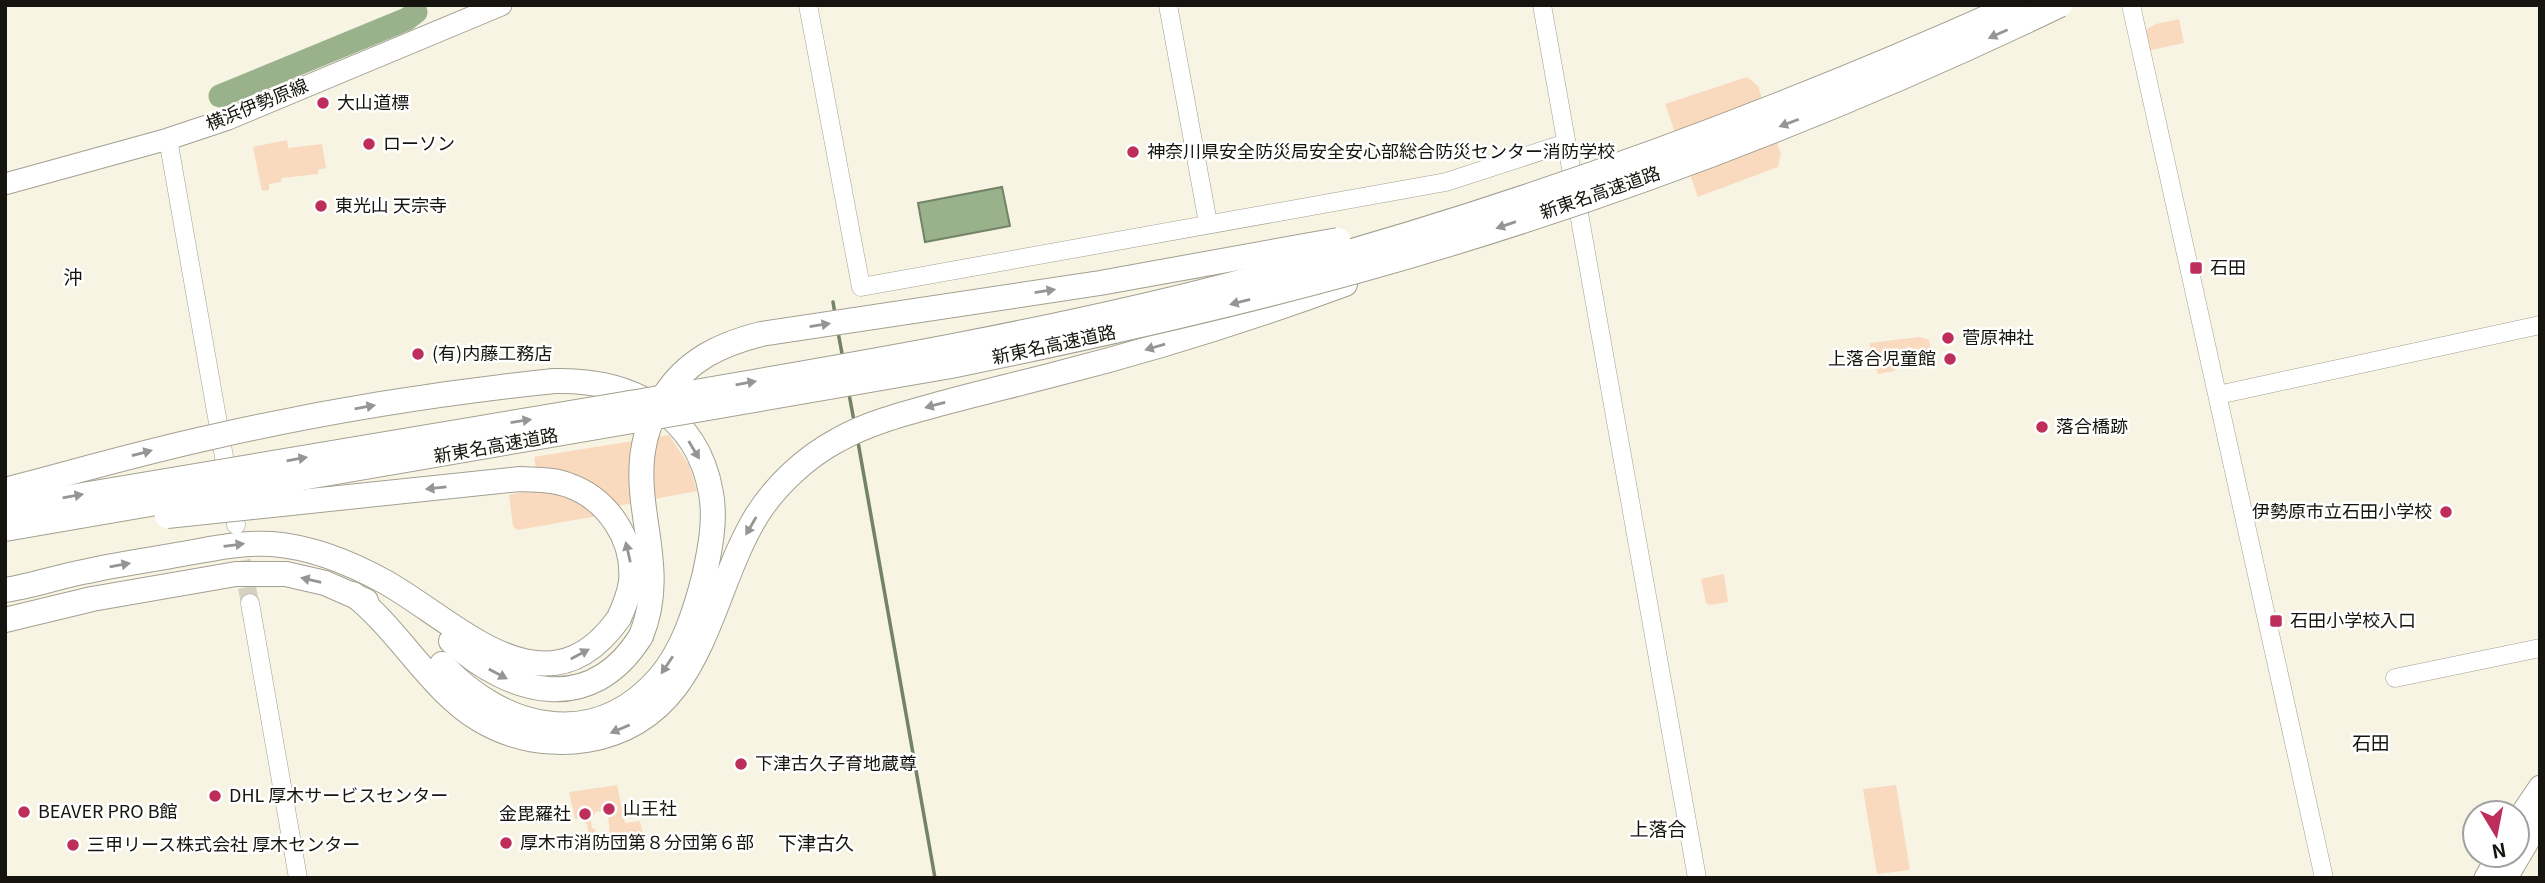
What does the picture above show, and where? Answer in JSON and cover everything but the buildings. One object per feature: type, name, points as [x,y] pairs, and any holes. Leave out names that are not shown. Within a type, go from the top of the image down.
[{"type":"highway","name":"新東名高速道路","points":[[5,508],[944,348],[1099,316],[1255,278],[1354,251],[1568,183],[1696,138],[1892,60],[2015,5]]},
{"type":"highway","name":"新東名高速道路","points":[[5,528],[951,366],[1104,335],[1259,297],[1474,236],[1681,165],[1914,72],[2060,5]]},
{"type":"highway","points":[[389,584],[478,662],[508,680],[537,689],[567,689],[596,680],[621,662],[641,636],[650,609],[653,587],[641,487],[642,448],[646,431],[661,401],[681,374],[699,359],[723,345],[788,329],[1197,267],[1371,233],[1478,204],[1696,138]]},
{"type":"highway","points":[[353,594],[389,626],[460,706],[478,719],[514,736],[533,740],[575,742],[614,732],[633,723],[666,699],[679,684],[699,651],[745,536],[776,490],[815,454],[862,428],[918,410],[1212,331],[1474,236]]},
{"type":"highway","points":[[5,490],[160,449],[266,425],[492,387],[554,381],[593,382],[614,386],[633,392],[664,412],[680,428],[700,458],[712,494],[712,536],[699,598],[678,648],[648,690],[612,713],[574,724],[552,724],[505,713],[461,684],[412,631],[397,619],[353,594],[325,583],[286,574],[236,574],[92,599],[5,620]]},
{"type":"highway","points":[[5,538],[93,524],[520,479],[546,480],[569,485],[588,495],[605,509],[618,525],[628,553],[631,582],[619,618],[609,633],[581,654],[564,662],[546,664],[528,663],[493,651],[367,572],[342,562],[274,544],[231,545],[88,571],[5,590]]},
{"type":"highway","points":[[5,578],[88,571]]},
{"type":"highway","points":[[5,604],[92,599]]},
{"type":"highway","points":[[2505,878],[2540,819]]},
{"type":"highway","points":[[2525,878],[2540,850]]},
{"type":"main road","name":"横浜伊勢原線","points":[[5,184],[168,139],[244,113],[501,5]]},
{"type":"street","points":[[808,5],[861,287],[1446,182],[1566,143]]},
{"type":"street","points":[[1168,5],[1208,223]]},
{"type":"street","points":[[1542,5],[1697,878]]},
{"type":"street","points":[[2131,5],[2323,878]]},
{"type":"street","points":[[168,139],[236,525]]},
{"type":"street","points":[[2218,395],[2540,325]]},
{"type":"street","points":[[250,603],[298,878]]},
{"type":"street","points":[[2395,678],[2540,648]]},
{"type":"shaded area","points":[[2179,19],[2184,43],[2151,50],[2146,48],[2143,31],[2156,24]]},
{"type":"shaded area","points":[[1747,77],[1758,86],[1781,154],[1778,167],[1698,197],[1665,104]]},
{"type":"shaded area","points":[[287,140],[288,148],[322,144],[326,168],[318,170],[318,174],[282,178],[281,182],[269,184],[269,190],[262,191],[253,147]]},
{"type":"shaded area","points":[[1002,187],[1010,226],[925,242],[918,203]]},
{"type":"shaded area","points":[[1920,337],[1929,340],[1932,355],[1927,356],[1929,367],[1926,368],[1924,355],[1909,358],[1908,355],[1892,358],[1895,371],[1878,374],[1869,343]]},
{"type":"shaded area","points":[[669,435],[689,465],[697,491],[612,507],[598,516],[517,530],[513,526],[509,495],[539,489],[534,457]]},
{"type":"shaded area","points":[[1724,574],[1728,602],[1710,605],[1706,603],[1701,579]]},
{"type":"shaded area","points":[[617,785],[625,823],[640,821],[643,835],[610,841],[608,813],[602,811],[590,816],[596,834],[589,835],[587,824],[580,818],[575,819],[569,792]]},
{"type":"shaded area","points":[[1896,785],[1910,870],[1877,874],[1863,789]]},
{"type":"waterway","points":[[220,96],[407,19],[416,12]]},
{"type":"waterway","points":[[833,302],[835,314]]},
{"type":"waterway","points":[[838,332],[843,359]]},
{"type":"waterway","points":[[849,394],[854,421]]},
{"type":"waterway","points":[[858,442],[935,878]]},
{"type":"tunnel","points":[[237,534],[250,603]]},
{"type":"place","name":"大山道標","points":[[323,103]]},
{"type":"place","name":"ローソン","points":[[369,144]]},
{"type":"place","name":"神奈川県安全防災局安全安心部総合防災センター消防学校","points":[[1133,152]]},
{"type":"place","name":"東光山 天宗寺","points":[[321,206]]},
{"type":"place","name":"石田","points":[[2196,268]]},
{"type":"place","name":"菅原神社","points":[[1948,338]]},
{"type":"place","name":"(有)内藤工務店","points":[[418,354]]},
{"type":"place","name":"上落合児童館","points":[[1950,359]]},
{"type":"place","name":"落合橋跡","points":[[2042,427]]},
{"type":"place","name":"伊勢原市立石田小学校","points":[[2446,512]]},
{"type":"place","name":"石田小学校入口","points":[[2276,621]]},
{"type":"place","name":"下津古久子育地蔵尊","points":[[741,764]]},
{"type":"place","name":"DHL 厚木サービスセンター","points":[[215,796]]},
{"type":"place","name":"山王社","points":[[609,809]]},
{"type":"place","name":"BEAVER PRO B館","points":[[24,812]]},
{"type":"place","name":"金毘羅社","points":[[585,814]]},
{"type":"place","name":"厚木市消防団第８分団第６部","points":[[506,843]]},
{"type":"place","name":"三甲リース株式会社 厚木センター","points":[[73,845]]},
{"type":"district","name":"沖","points":[[73,277]]},
{"type":"district","name":"石田","points":[[2371,743]]},
{"type":"district","name":"上落合","points":[[1658,829]]},
{"type":"district","name":"下津古久","points":[[816,843]]}]
